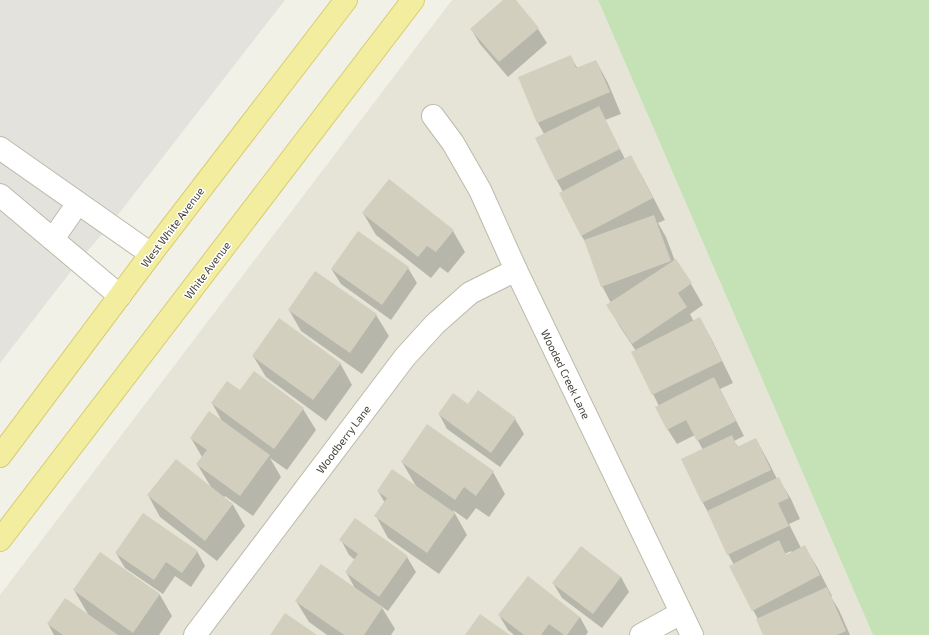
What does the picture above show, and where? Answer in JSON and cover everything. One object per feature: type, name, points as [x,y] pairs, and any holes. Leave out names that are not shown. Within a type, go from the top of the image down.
[{"type":"main road","name":"West White Avenue","points":[[0,456],[151,254],[346,0]]},
{"type":"main road","name":"White Avenue","points":[[0,540],[413,0]]},
{"type":"street","name":"Wooded Creek Lane","points":[[433,116],[453,143],[480,190],[516,270],[692,635]]},
{"type":"street","points":[[0,148],[151,254]]},
{"type":"street","points":[[0,195],[120,296]]},
{"type":"street","points":[[53,239],[78,203]]},
{"type":"street","name":"Woodberry Lane","points":[[195,635],[405,357],[435,324],[470,293],[516,270]]},
{"type":"street","points":[[641,635],[682,613]]},
{"type":"shaded area","points":[[0,0],[285,0],[110,225],[79,261],[0,363]]},
{"type":"shaded area","points":[[452,0],[598,0],[873,635],[0,635],[0,595]]},
{"type":"green space","points":[[598,0],[929,0],[929,635],[873,635]]},
{"type":"building","points":[[503,0],[516,0],[539,28],[499,62],[470,29]]},
{"type":"building","points":[[571,55],[576,68],[596,60],[610,92],[537,123],[518,77]]},
{"type":"building","points":[[599,106],[620,149],[556,181],[535,138]]},
{"type":"building","points":[[631,155],[653,198],[581,236],[559,193]]},
{"type":"building","points":[[389,179],[454,230],[436,252],[427,246],[418,257],[362,213]]},
{"type":"building","points":[[654,215],[671,261],[601,287],[584,240]]},
{"type":"building","points":[[358,231],[409,267],[382,305],[331,269]]},
{"type":"building","points":[[676,259],[692,283],[678,293],[687,307],[632,344],[606,305]]},
{"type":"building","points":[[315,271],[377,314],[350,353],[288,310]]},
{"type":"building","points":[[700,317],[722,361],[652,395],[631,352]]},
{"type":"building","points":[[279,318],[341,363],[313,400],[252,356]]},
{"type":"building","points":[[254,371],[304,408],[274,449],[211,403],[227,381],[240,390]]},
{"type":"building","points":[[714,377],[736,421],[697,441],[686,420],[667,430],[655,407]]},
{"type":"building","points":[[478,390],[516,418],[491,453],[438,414],[453,393],[468,404]]},
{"type":"building","points":[[209,411],[270,455],[240,496],[196,464],[207,450],[190,438]]},
{"type":"building","points":[[427,424],[494,471],[476,496],[464,487],[455,500],[401,462]]},
{"type":"building","points":[[732,435],[737,447],[756,438],[771,470],[702,503],[681,459]]},
{"type":"building","points":[[176,459],[233,504],[205,541],[147,495]]},
{"type":"building","points":[[392,469],[455,513],[427,553],[374,516],[387,498],[377,491]]},
{"type":"building","points":[[779,477],[789,498],[778,503],[789,526],[727,555],[707,511]]},
{"type":"building","points":[[143,513],[198,551],[182,573],[166,562],[154,580],[115,553]]},
{"type":"building","points":[[355,518],[408,556],[379,597],[345,572],[358,554],[339,540]]},
{"type":"building","points":[[779,540],[786,555],[805,545],[820,575],[752,611],[729,566]]},
{"type":"building","points":[[581,546],[621,577],[593,614],[552,583]]},
{"type":"building","points":[[100,552],[160,594],[133,633],[73,590]]},
{"type":"building","points":[[321,564],[383,607],[364,635],[344,635],[295,601]]},
{"type":"building","points":[[528,576],[580,617],[567,635],[564,635],[549,624],[541,635],[524,635],[498,615]]},
{"type":"building","points":[[827,587],[846,631],[837,635],[763,635],[756,619]]},
{"type":"building","points":[[65,598],[118,635],[63,635],[47,624]]},
{"type":"building","points":[[285,613],[317,635],[270,635]]},
{"type":"building","points":[[480,614],[510,635],[465,635]]}]
